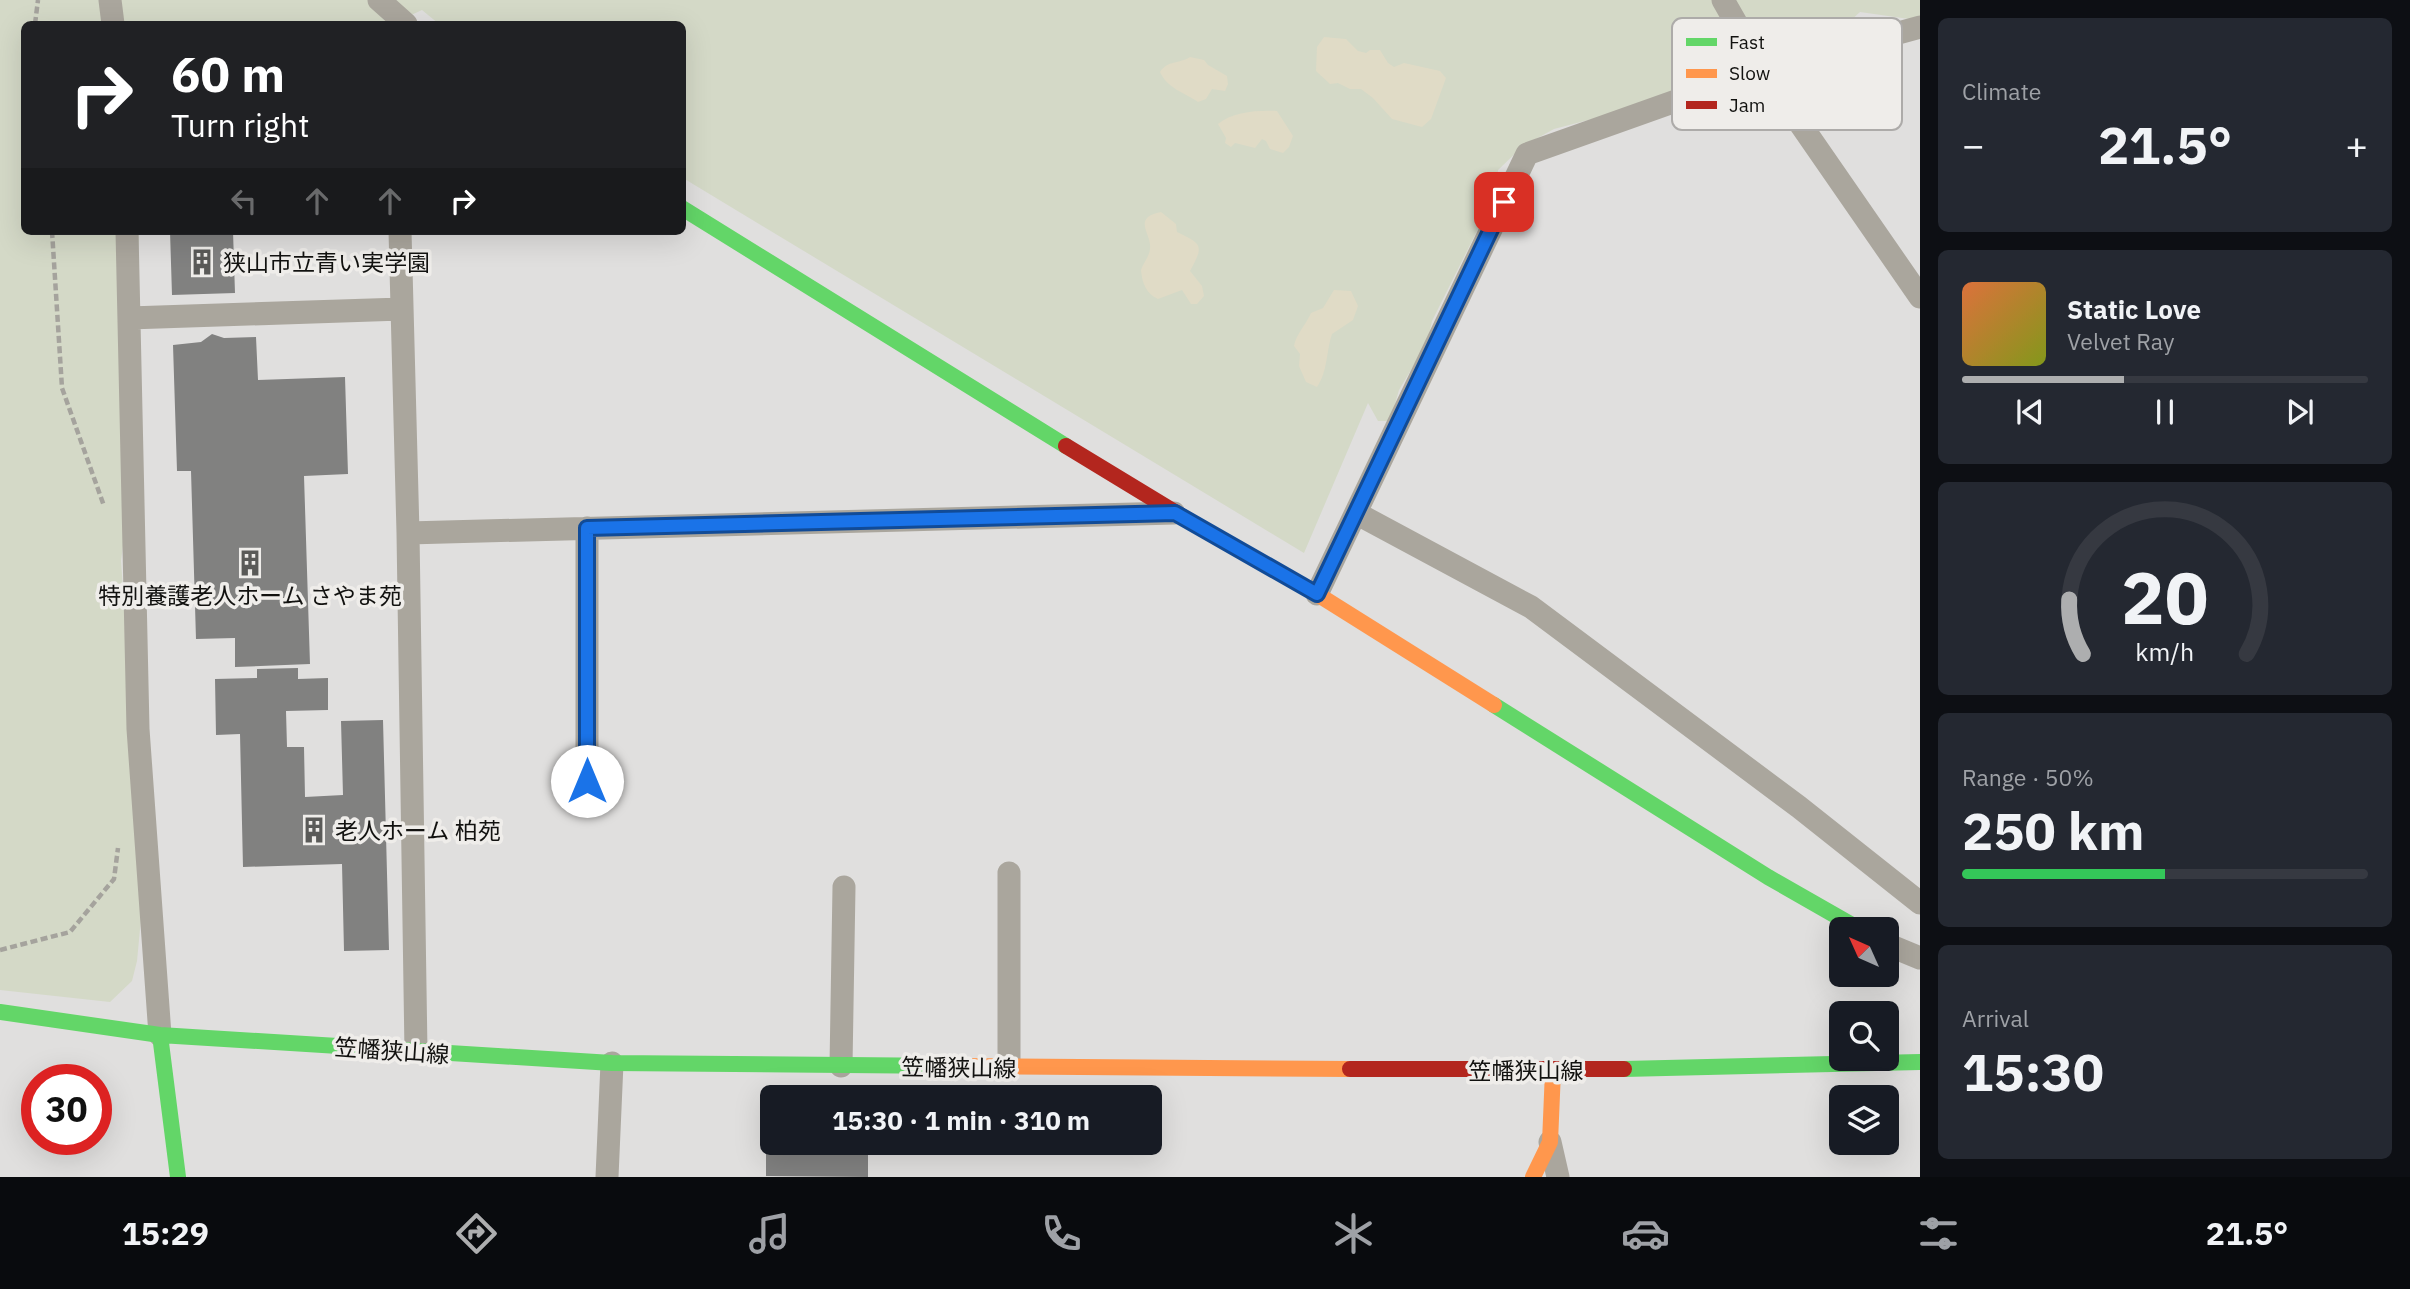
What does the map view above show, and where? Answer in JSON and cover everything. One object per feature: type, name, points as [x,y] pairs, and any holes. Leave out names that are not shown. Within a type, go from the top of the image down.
[{"type":"main road","points":[[686,210],[1175,513],[1317,594],[1768,877],[1838,917]]},
{"type":"main road","name":"笠幡狭山線","points":[[0,1012],[160,1035],[612,1063],[1553,1071],[1920,1062]]},
{"type":"main road","points":[[160,1035],[178,1177]]},
{"type":"main road","points":[[1533,1177],[1550,1142],[1553,1071]]},
{"type":"street","points":[[110,0],[113,21]]},
{"type":"street","points":[[1723,0],[1733,18]]},
{"type":"street","points":[[1902,32],[1920,27]]},
{"type":"street","points":[[1317,594],[1527,154],[1672,102]]},
{"type":"street","points":[[1804,130],[1920,297]]},
{"type":"street","points":[[127,235],[138,729],[160,1035]]},
{"type":"street","points":[[400,235],[416,1052]]},
{"type":"street","points":[[129,318],[402,309]]},
{"type":"street","points":[[408,533],[1175,513]]},
{"type":"street","points":[[1356,513],[1531,607],[1799,807],[1920,903]]},
{"type":"street","points":[[587,528],[587,781]]},
{"type":"street","points":[[1009,873],[1009,1068]]},
{"type":"street","points":[[841,1066],[844,887]]},
{"type":"street","points":[[1899,949],[1920,958]]},
{"type":"street","points":[[607,1177],[612,1063]]},
{"type":"street","points":[[1550,1142],[1558,1177]]},
{"type":"path","points":[[35,21],[38,0]]},
{"type":"path","points":[[52,235],[62,388],[107,514]]},
{"type":"path","points":[[0,950],[70,932],[114,879],[118,842]]},
{"type":"green space","points":[[0,0],[1920,0],[1920,16],[1909,19],[1860,12],[1853,18],[1672,18],[1672,91],[1596,118],[1554,129],[1523,146],[1498,170],[1496,193],[1432,321],[1427,343],[1399,390],[1390,421],[1378,421],[1368,403],[1304,553],[686,180],[686,21],[435,21],[422,10],[398,21],[21,21],[21,235],[139,235],[127,515],[121,561],[144,887],[137,961],[132,981],[110,1002],[0,990]]},
{"type":"sand","points":[[1324,37],[1346,39],[1358,51],[1366,53],[1380,50],[1394,67],[1404,63],[1440,71],[1446,78],[1431,119],[1422,127],[1392,119],[1361,89],[1350,89],[1338,83],[1330,84],[1316,71],[1317,47]]},
{"type":"sand","points":[[1190,57],[1204,60],[1227,76],[1225,91],[1212,89],[1206,99],[1198,102],[1163,78],[1160,72],[1163,68]]},
{"type":"sand","points":[[1277,111],[1293,136],[1289,147],[1283,153],[1270,149],[1262,139],[1255,148],[1235,143],[1231,147],[1225,143],[1226,138],[1218,124],[1224,120],[1246,113]]},
{"type":"sand","points":[[1161,212],[1176,224],[1177,232],[1196,242],[1198,246],[1198,255],[1190,271],[1202,286],[1204,296],[1197,304],[1191,304],[1182,290],[1158,299],[1150,294],[1144,283],[1141,270],[1150,248],[1145,222],[1147,218]]},
{"type":"sand","points":[[1334,290],[1351,291],[1358,306],[1353,320],[1332,334],[1325,368],[1317,387],[1306,382],[1299,366],[1300,354],[1294,346],[1311,313],[1323,308]]},
{"type":"building","name":"狭山市立青い実学園","points":[[170,235],[233,235],[235,293],[172,295]]},
{"type":"building","name":"特別養護老人ホーム さやま苑","points":[[212,334],[224,338],[256,337],[258,380],[345,377],[348,474],[304,476],[310,664],[235,667],[235,638],[196,639],[191,471],[177,471],[173,345],[201,342]]},
{"type":"building","name":"老人ホーム 柏苑","points":[[298,668],[298,679],[328,678],[328,710],[286,711],[287,747],[304,747],[305,797],[343,795],[341,721],[383,720],[389,950],[344,951],[342,864],[243,867],[240,734],[216,735],[215,679],[257,678],[257,669]]},
{"type":"building","points":[[766,1155],[868,1155],[868,1177],[766,1176]]},
{"type":"traffic: fast","points":[[686,210],[1066,446]]},
{"type":"traffic: fast","points":[[1494,705],[1768,877],[1838,917]]},
{"type":"traffic: fast","points":[[0,1012],[160,1035],[612,1063],[956,1066]]},
{"type":"traffic: fast","points":[[160,1035],[178,1177]]},
{"type":"traffic: fast","points":[[1624,1069],[1920,1062]]},
{"type":"traffic: slow","points":[[1201,528],[1317,594],[1494,705]]},
{"type":"traffic: slow","points":[[956,1066],[1350,1069]]},
{"type":"traffic: slow","points":[[1533,1177],[1550,1142],[1553,1071]]},
{"type":"traffic: jam","points":[[1066,446],[1201,528]]},
{"type":"traffic: jam","points":[[1350,1069],[1624,1069]]},
{"type":"place","name":"狭山市立青い実学園","points":[[202,262]]},
{"type":"place","name":"特別養護老人ホーム さやま苑","points":[[250,563]]},
{"type":"place","name":"老人ホーム 柏苑","points":[[314,830]]},
{"type":"route","points":[[587,781],[587,528],[1175,513],[1317,594],[1504,202]]}]
